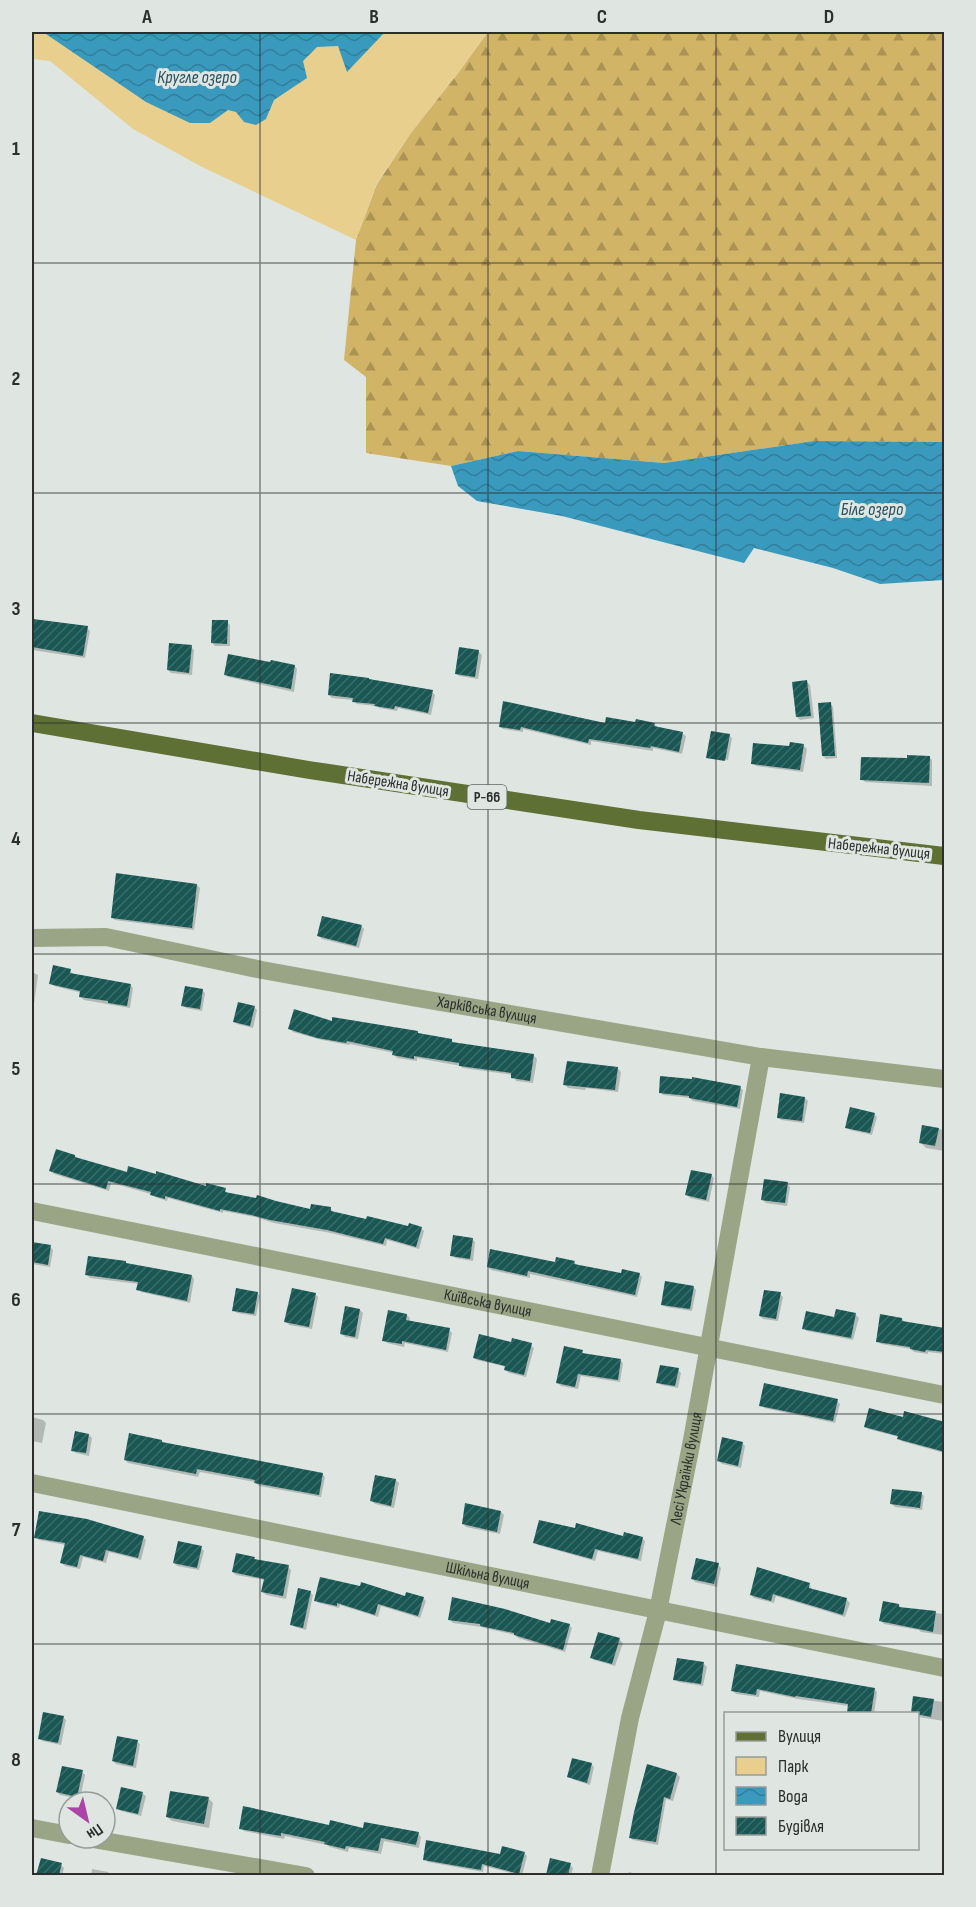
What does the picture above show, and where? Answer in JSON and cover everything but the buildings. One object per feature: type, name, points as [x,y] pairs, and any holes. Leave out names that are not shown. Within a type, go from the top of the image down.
[{"type":"main road","name":"Набережна вулиця","points":[[32,723],[309,770],[639,820],[945,856]]},
{"type":"street","name":"Харківська вулиця","points":[[32,938],[105,937],[262,970],[761,1057],[945,1079]]},
{"type":"street","name":"Лесі Українки вулиця","points":[[600,1875],[630,1718],[658,1611],[709,1347],[761,1057]]},
{"type":"street","name":"Київська вулиця","points":[[32,1211],[945,1395]]},
{"type":"street","name":"Шкільна вулиця","points":[[32,1484],[945,1668]]},
{"type":"street","points":[[32,1828],[57,1833]]},
{"type":"street","points":[[117,1843],[306,1875]]},
{"type":"green space","points":[[32,32],[488,32],[411,133],[377,183],[356,240],[202,167],[133,129],[50,61],[32,59]]},
{"type":"green space","points":[[488,32],[944,32],[944,442],[814,441],[664,463],[518,451],[451,466],[366,453],[366,377],[344,360],[356,240],[377,184],[411,133]]},
{"type":"water","name":"Кругле озеро","points":[[43,32],[385,32],[347,72],[338,46],[317,47],[303,61],[307,78],[274,100],[266,119],[256,125],[244,122],[236,112],[228,110],[210,123],[190,123],[146,102]]},
{"type":"water","name":"Біле озеро","points":[[814,441],[944,442],[944,580],[880,584],[833,568],[754,548],[744,563],[562,516],[477,501],[458,486],[451,466],[518,451],[664,463]]}]
